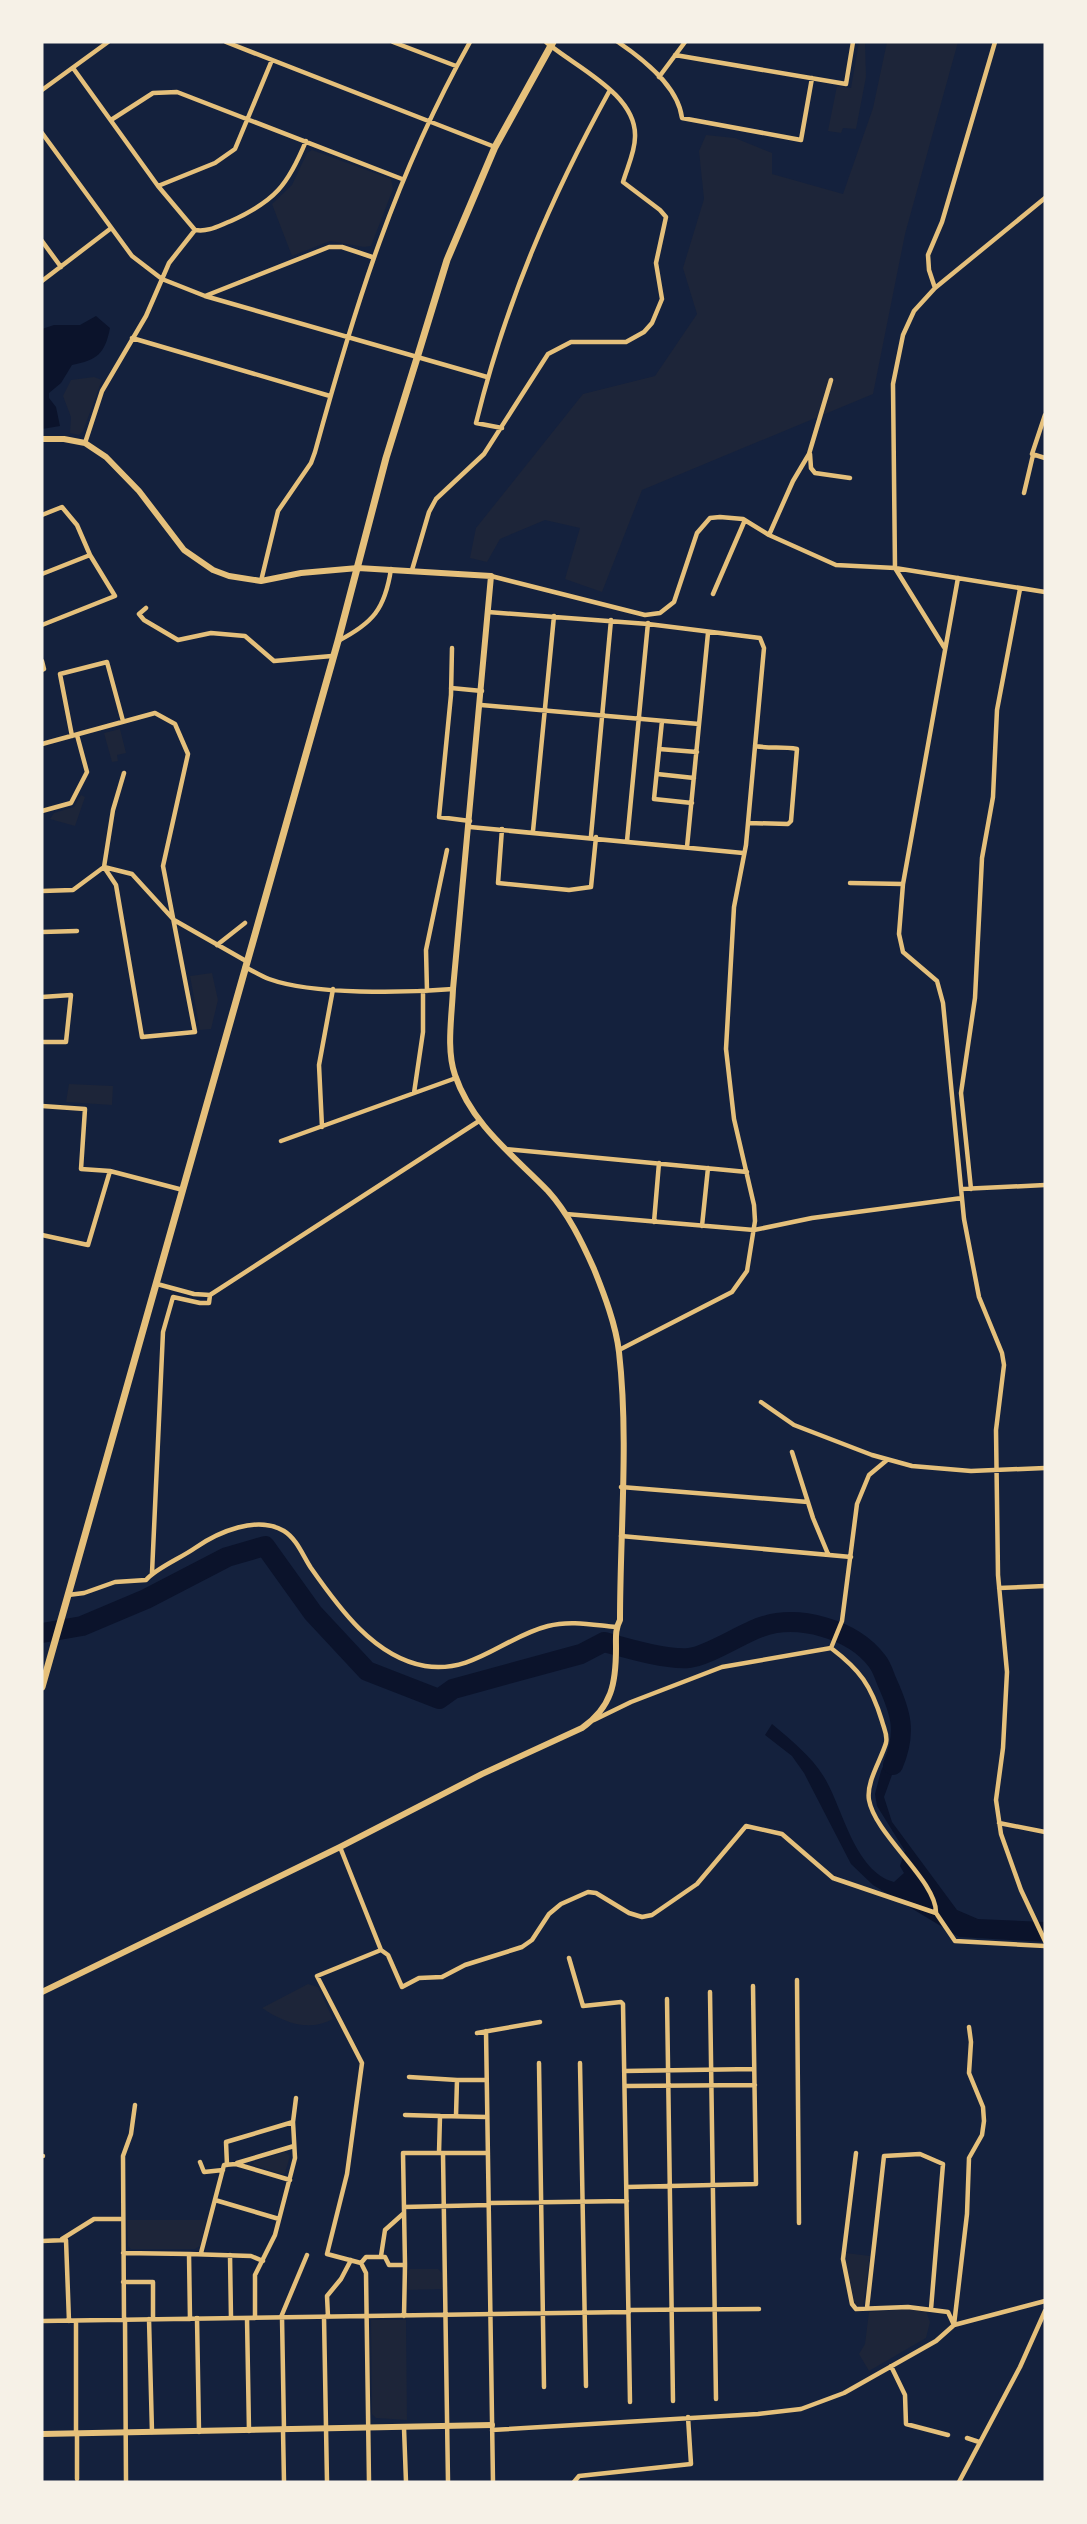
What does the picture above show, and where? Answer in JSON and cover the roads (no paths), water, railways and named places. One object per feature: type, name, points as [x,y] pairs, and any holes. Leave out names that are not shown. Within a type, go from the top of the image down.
[{"type":"main road","points":[[42,1687],[338,641],[386,458],[447,260],[495,147],[550,43]]},
{"type":"street","points":[[42,90],[108,42]]},
{"type":"street","points":[[226,42],[495,147]]},
{"type":"street","points":[[393,42],[456,66]]},
{"type":"street","points":[[261,581],[278,511],[310,463],[372,256],[402,179],[428,122],[470,42]]},
{"type":"street","points":[[618,42],[659,77],[676,99],[682,118],[801,140],[812,78]]},
{"type":"street","points":[[659,77],[685,42]]},
{"type":"street","points":[[675,55],[846,84],[853,42]]},
{"type":"street","points":[[935,288],[928,270],[928,255],[942,222],[995,42]]},
{"type":"street","points":[[412,570],[429,512],[436,499],[473,465],[502,428],[540,364],[554,349],[571,342],[626,342],[648,328],[660,309],[662,295],[656,258],[666,218],[660,210],[623,182],[634,144],[635,128],[628,108],[610,90],[550,43]]},
{"type":"street","points":[[158,186],[214,163],[229,154],[238,144],[272,60]]},
{"type":"street","points":[[72,68],[158,186],[195,230],[206,231],[265,204],[290,177],[306,141]]},
{"type":"street","points":[[502,428],[476,423],[487,377],[519,281],[555,193],[610,90]]},
{"type":"street","points":[[111,120],[145,97],[169,92],[185,95],[402,179]]},
{"type":"street","points":[[42,133],[132,256],[162,279],[205,296],[487,377]]},
{"type":"street","points":[[944,647],[895,568],[893,384],[908,321],[914,310],[935,288],[1045,198]]},
{"type":"street","points":[[42,281],[111,229]]},
{"type":"street","points":[[84,443],[102,391],[132,338],[169,263],[195,230]]},
{"type":"street","points":[[42,241],[61,267]]},
{"type":"street","points":[[205,296],[329,247],[372,256]]},
{"type":"street","points":[[132,338],[330,396]]},
{"type":"street","points":[[769,535],[793,481],[810,451],[831,380]]},
{"type":"street","points":[[1024,493],[1045,414]]},
{"type":"street","points":[[42,439],[64,439],[84,443],[112,463],[132,484],[184,550],[213,570],[250,581],[301,573],[358,568],[491,576],[645,615],[660,613],[674,602],[693,541],[710,518],[720,517],[745,520],[769,535],[836,565],[895,568],[1045,592]]},
{"type":"street","points":[[810,451],[811,468],[815,473],[850,478]]},
{"type":"street","points":[[1033,455],[1045,458]]},
{"type":"street","points":[[42,514],[62,507],[77,525],[90,555],[115,596],[42,625]]},
{"type":"street","points":[[714,594],[745,520]]},
{"type":"street","points":[[42,574],[90,555]]},
{"type":"street","points":[[338,641],[358,631],[378,612],[386,598],[391,569]]},
{"type":"street","points":[[491,576],[481,705],[453,989],[451,1050],[456,1078],[479,1121],[502,1149],[549,1192],[566,1214],[594,1270],[619,1350],[620,1620],[616,1629],[613,1693],[593,1720]]},
{"type":"street","points":[[340,1847],[381,1950],[388,1955],[402,1987],[419,1978],[442,1977],[465,1965],[522,1947],[536,1935],[549,1914],[561,1904],[588,1892],[594,1892],[629,1913],[642,1917],[652,1915],[697,1884],[746,1826],[782,1834],[833,1878],[936,1913],[955,1941],[1045,1943],[1021,1890],[999,1823],[996,1800],[1003,1748],[1007,1672],[999,1588],[996,1430],[1004,1365],[1002,1353],[980,1298],[962,1198],[943,1003],[937,981],[903,952],[899,933],[903,884],[958,578]]},
{"type":"street","points":[[971,1189],[962,1093],[975,998],[982,858],[993,796],[997,710],[1020,589]]},
{"type":"street","points":[[146,608],[139,614],[144,620],[178,640],[211,633],[245,636],[274,661],[333,656]]},
{"type":"street","points":[[488,612],[611,620],[760,638],[764,648],[748,823],[734,907],[726,1049],[734,1119],[754,1205],[754,1230],[747,1271],[732,1292],[619,1350]]},
{"type":"street","points":[[627,841],[648,624],[645,615]]},
{"type":"street","points":[[533,831],[554,616]]},
{"type":"street","points":[[502,829],[498,883],[569,890],[591,887],[611,620]]},
{"type":"street","points":[[687,847],[708,633]]},
{"type":"street","points":[[452,648],[439,820],[502,829],[743,852]]},
{"type":"street","points":[[42,662],[44,669],[42,670]]},
{"type":"street","points":[[42,811],[71,803],[87,772],[74,735],[60,674],[107,662],[123,721]]},
{"type":"street","points":[[450,688],[482,691]]},
{"type":"street","points":[[481,705],[699,724]]},
{"type":"street","points":[[42,744],[155,713],[175,724],[188,754],[163,867],[195,1032],[142,1037],[116,885],[104,867],[113,810],[124,773]]},
{"type":"street","points":[[662,721],[654,799],[692,803]]},
{"type":"street","points":[[748,823],[788,824],[791,821],[792,785],[797,749],[780,746],[772,750],[755,747]]},
{"type":"street","points":[[659,748],[697,752]]},
{"type":"street","points":[[657,774],[694,778]]},
{"type":"street","points":[[414,1093],[423,1032],[426,950],[447,850]]},
{"type":"street","points":[[104,867],[132,874],[174,920],[279,982],[333,988],[425,992],[453,989]]},
{"type":"street","points":[[42,891],[73,890],[104,867]]},
{"type":"street","points":[[850,883],[903,884]]},
{"type":"street","points":[[217,945],[244,923]]},
{"type":"street","points":[[42,932],[77,931]]},
{"type":"street","points":[[322,1127],[319,1065],[333,988]]},
{"type":"street","points":[[42,997],[71,995],[72,1004],[66,1042],[42,1042]]},
{"type":"street","points":[[281,1141],[456,1078]]},
{"type":"street","points":[[42,1107],[85,1109],[81,1169],[110,1171],[183,1190]]},
{"type":"street","points":[[156,1284],[194,1294],[210,1295],[479,1121]]},
{"type":"street","points":[[502,1149],[747,1172]]},
{"type":"street","points":[[654,1222],[659,1163]]},
{"type":"street","points":[[702,1226],[708,1168]]},
{"type":"street","points":[[42,1235],[88,1245],[110,1171]]},
{"type":"street","points":[[961,1189],[1045,1185]]},
{"type":"street","points":[[566,1214],[754,1230],[812,1218],[962,1198]]},
{"type":"street","points":[[152,1573],[163,1332],[173,1297],[200,1304],[209,1303],[210,1295]]},
{"type":"street","points":[[761,1402],[794,1425],[888,1460],[932,1469],[1045,1468]]},
{"type":"street","points":[[792,1452],[828,1554]]},
{"type":"street","points":[[831,1648],[842,1621],[857,1504],[865,1484],[877,1466],[888,1460]]},
{"type":"street","points":[[621,1487],[808,1502]]},
{"type":"street","points":[[67,1595],[84,1593],[115,1582],[146,1580],[152,1573],[170,1565],[220,1534],[261,1524],[288,1534],[313,1571],[359,1627],[381,1648],[412,1662],[443,1668],[460,1666],[527,1632],[551,1625],[569,1623],[616,1629]]},
{"type":"street","points":[[620,1536],[851,1557]]},
{"type":"street","points":[[999,1588],[1045,1586]]},
{"type":"street","points":[[42,1992],[631,1702],[722,1667],[831,1648],[855,1666],[872,1690],[886,1740],[869,1800],[874,1815],[937,1906],[936,1913]]},
{"type":"street","points":[[999,1823],[1045,1832]]},
{"type":"street","points":[[369,2482],[366,2273],[361,2263],[327,2254],[347,2174],[362,2063],[317,1976],[381,1950]]},
{"type":"street","points":[[569,1958],[583,2006],[621,2002],[623,2004],[630,2402]]},
{"type":"street","points":[[797,1980],[799,2223]]},
{"type":"street","points":[[627,2187],[756,2184],[753,1986]]},
{"type":"street","points":[[710,1992],[716,2399]]},
{"type":"street","points":[[667,1999],[673,2401]]},
{"type":"street","points":[[477,2033],[540,2022]]},
{"type":"street","points":[[954,2325],[967,2214],[969,2158],[982,2135],[984,2121],[982,2107],[969,2073],[971,2042],[969,2027]]},
{"type":"street","points":[[486,2031],[493,2482]]},
{"type":"street","points":[[539,2063],[544,2387]]},
{"type":"street","points":[[580,2063],[586,2386]]},
{"type":"street","points":[[624,2071],[754,2069]]},
{"type":"street","points":[[409,2077],[486,2080]]},
{"type":"street","points":[[456,2116],[457,2080]]},
{"type":"street","points":[[625,2086],[755,2085]]},
{"type":"street","points":[[255,2318],[255,2275],[279,2219],[290,2180],[296,2098]]},
{"type":"street","points":[[126,2482],[123,2156],[131,2134],[135,2105]]},
{"type":"street","points":[[405,2115],[487,2117]]},
{"type":"street","points":[[440,2116],[448,2482]]},
{"type":"street","points":[[227,2164],[226,2142],[293,2122]]},
{"type":"street","points":[[201,2253],[224,2165],[294,2146]]},
{"type":"street","points":[[404,2316],[403,2153],[488,2153]]},
{"type":"street","points":[[856,2153],[844,2264],[852,2304],[856,2309],[931,2309],[948,2312],[954,2325]]},
{"type":"street","points":[[867,2308],[884,2156],[920,2154],[943,2164],[931,2309]]},
{"type":"street","points":[[200,2162],[204,2172],[223,2170]]},
{"type":"street","points":[[237,2163],[290,2180]]},
{"type":"street","points":[[215,2200],[279,2219]]},
{"type":"street","points":[[381,2256],[384,2230],[404,2210],[489,2204],[627,2201]]},
{"type":"street","points":[[61,2240],[94,2219],[123,2219]]},
{"type":"street","points":[[42,2241],[66,2240],[69,2321]]},
{"type":"street","points":[[123,2253],[201,2253],[251,2256],[262,2261]]},
{"type":"street","points":[[189,2254],[190,2319]]},
{"type":"street","points":[[230,2255],[231,2318]]},
{"type":"street","points":[[284,2482],[282,2318],[308,2255]]},
{"type":"street","points":[[361,2263],[366,2257],[381,2256],[385,2257],[389,2265],[405,2265]]},
{"type":"street","points":[[327,2482],[327,2295],[341,2279],[351,2260]]},
{"type":"street","points":[[123,2282],[153,2282],[152,2432]]},
{"type":"street","points":[[42,2434],[492,2428],[758,2414],[801,2409],[844,2393],[936,2341],[954,2325],[1045,2301]]},
{"type":"street","points":[[42,2321],[759,2309]]},
{"type":"street","points":[[959,2482],[1020,2367],[1045,2311]]},
{"type":"street","points":[[197,2318],[199,2432]]},
{"type":"street","points":[[247,2318],[249,2431]]},
{"type":"street","points":[[76,2321],[77,2479]]},
{"type":"street","points":[[891,2366],[905,2394],[906,2424],[948,2435]]},
{"type":"street","points":[[574,2482],[579,2476],[691,2464],[688,2417]]},
{"type":"street","points":[[405,2428],[406,2482]]},
{"type":"street","points":[[967,2438],[980,2442]]},
{"type":"waterway","points":[[42,1633],[82,1626],[146,1599],[227,1557],[265,1546],[313,1613],[367,1671],[439,1699],[453,1689],[581,1654],[604,1642],[658,1655],[689,1658],[761,1627],[791,1622],[808,1624],[824,1627],[854,1640],[877,1661],[899,1713],[900,1742],[893,1765]]}]
